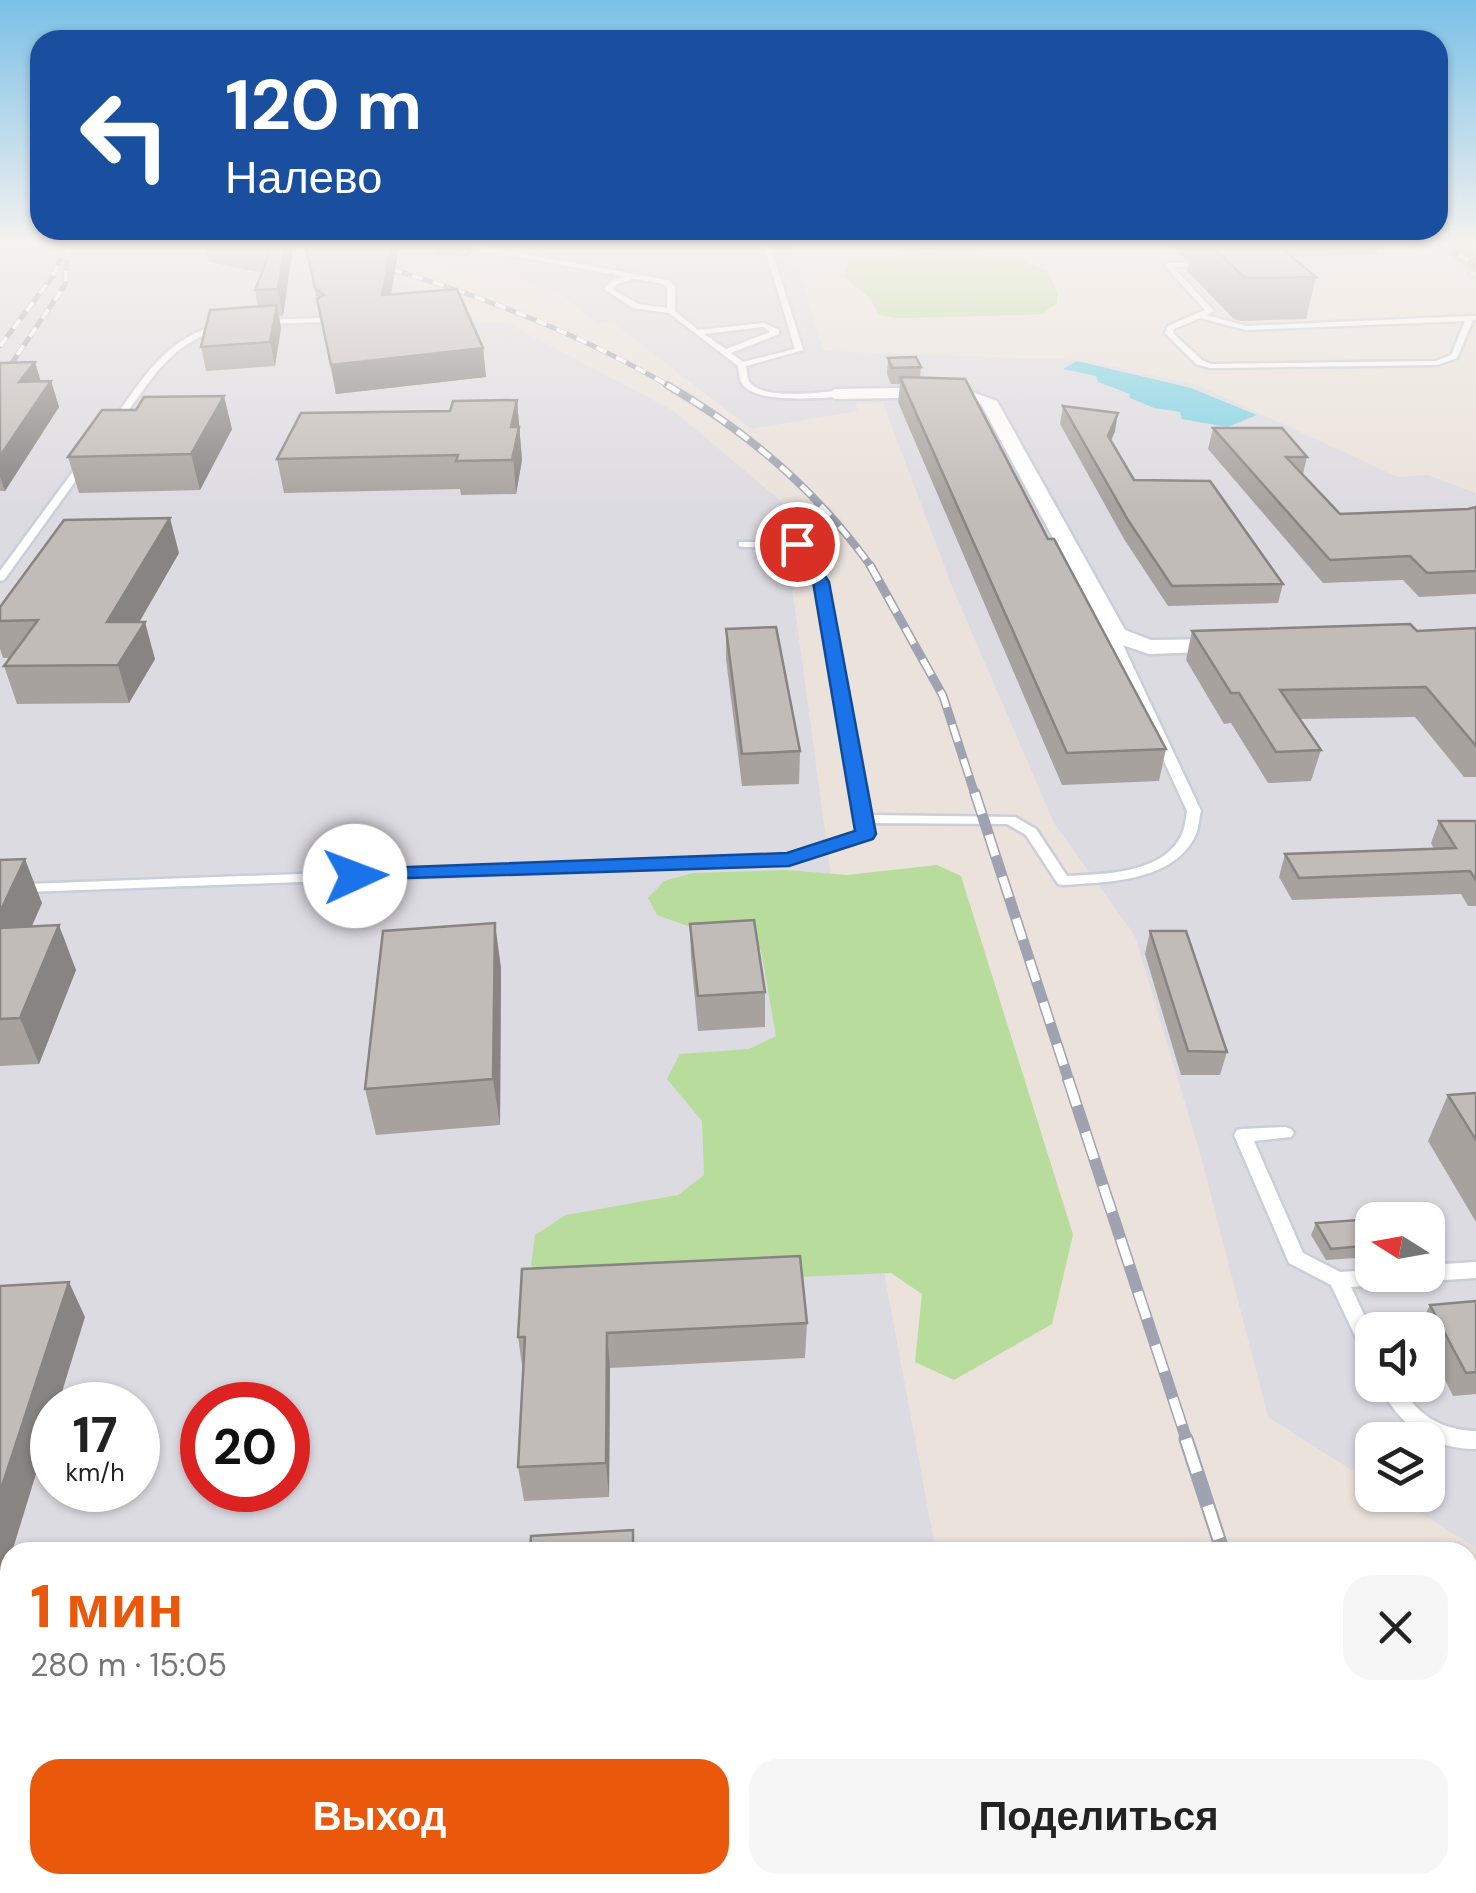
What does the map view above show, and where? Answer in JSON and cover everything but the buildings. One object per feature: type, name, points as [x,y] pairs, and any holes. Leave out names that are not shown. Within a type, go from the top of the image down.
[{"type":"street","points":[[836,394],[958,392],[988,401],[1116,635],[1149,647],[1247,646]]},
{"type":"lane","points":[[112,426],[144,379],[194,330]]},
{"type":"lane","points":[[697,332],[713,330]]},
{"type":"lane","points":[[726,352],[776,332],[773,330]]},
{"type":"lane","points":[[742,365],[799,350],[793,330]]},
{"type":"lane","points":[[1170,330],[1199,362],[1228,368],[1448,361],[1467,330]]},
{"type":"lane","points":[[697,332],[742,365],[746,384],[763,393],[836,394]]},
{"type":"lane","points":[[0,578],[39,528],[42,515],[89,456]]},
{"type":"lane","points":[[0,888],[789,860],[866,834],[821,582],[797,544],[742,544]]},
{"type":"lane","points":[[863,819],[1010,820],[1032,832],[1063,881],[1132,875],[1176,853],[1193,827],[1194,811],[1107,624]]},
{"type":"lane","points":[[1285,1134],[1243,1135],[1296,1258],[1338,1280],[1355,1279]]},
{"type":"lane","points":[[1445,1272],[1476,1270]]},
{"type":"lane","points":[[1338,1280],[1355,1316]]},
{"type":"lane","points":[[1397,1402],[1402,1412],[1453,1442],[1476,1440]]},
{"type":"shaded area","points":[[0,330],[521,330],[674,411],[815,530],[785,535],[886,1283],[934,1542],[0,1542]]},
{"type":"shaded area","points":[[623,330],[817,330],[823,351],[1083,360],[1198,385],[1398,477],[1428,475],[1476,493],[1476,1542],[1466,1542],[1419,1512],[1445,1512],[1445,1422],[1355,1422],[1355,1472],[1268,1417],[1200,1153],[1135,936],[1054,823],[953,589],[883,403],[856,403],[857,411],[751,429]]},
{"type":"green space","points":[[937,865],[961,876],[1073,1235],[1052,1324],[954,1380],[915,1362],[922,1294],[891,1273],[556,1287],[531,1265],[535,1235],[566,1215],[678,1195],[704,1175],[702,1121],[667,1079],[680,1054],[749,1049],[776,1036],[761,950],[739,935],[709,934],[657,915],[648,898],[664,881],[693,873],[786,870],[847,875]]},
{"type":"water","points":[[1077,361],[1191,388],[1257,415],[1227,427],[1182,419],[1180,412],[1154,408],[1130,398],[1130,394],[1098,382],[1096,376],[1063,369]]},
{"type":"railway","points":[[0,346],[12,330]]},
{"type":"railway","points":[[5,373],[34,330]]},
{"type":"railway","points":[[557,330],[671,387]]},
{"type":"railway","points":[[667,385],[725,422],[779,465],[828,514],[871,566]]},
{"type":"railway","points":[[871,566],[943,696],[975,795]]},
{"type":"railway","points":[[975,793],[1069,1081]]},
{"type":"railway","points":[[1068,1079],[1187,1441]]},
{"type":"railway","points":[[1186,1439],[1220,1542]]},
{"type":"route","points":[[355,876],[789,860],[866,834],[821,582],[797,544]]}]
